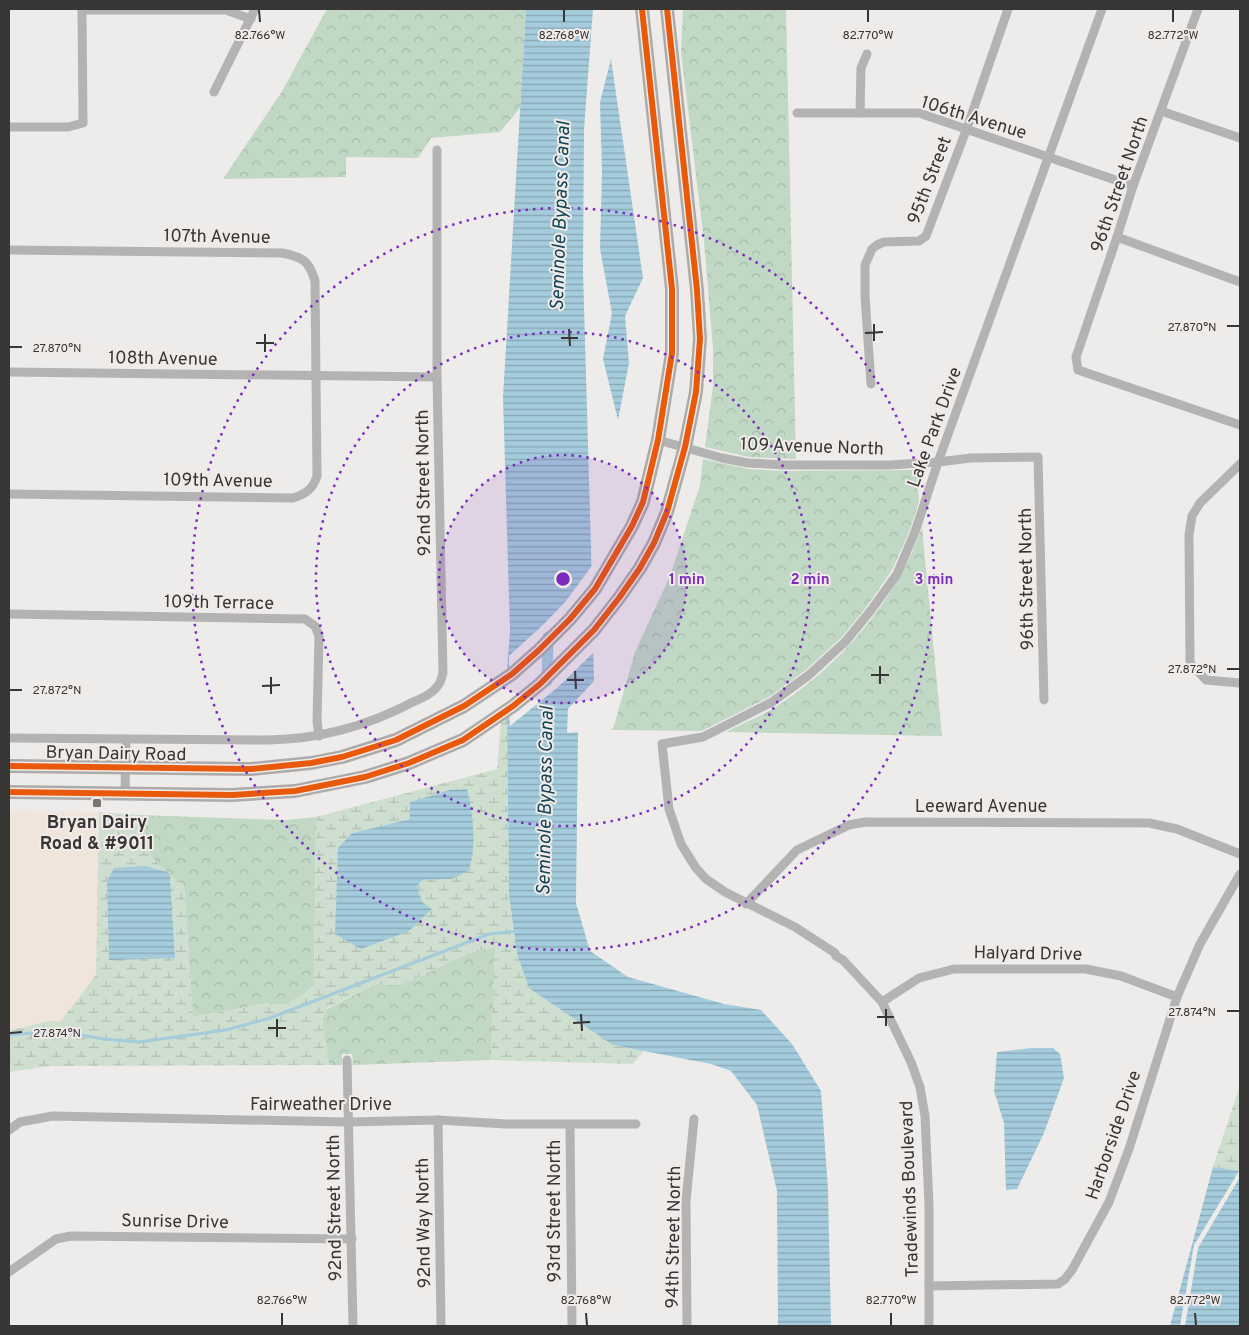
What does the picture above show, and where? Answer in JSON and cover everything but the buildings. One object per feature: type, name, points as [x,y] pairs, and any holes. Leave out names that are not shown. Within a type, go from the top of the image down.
[{"type":"main road","name":"Bryan Dairy Road","points":[[9,766],[270,768],[303,764],[373,748],[419,730],[464,706],[512,674],[570,619],[595,589],[643,502],[658,440],[672,353],[672,289],[642,9]]},
{"type":"main road","points":[[9,792],[232,795],[295,791],[365,777],[409,763],[462,740],[513,706],[540,684],[594,630],[640,568],[668,512],[685,447],[696,392],[700,339],[697,290],[667,9]]},
{"type":"street","points":[[214,92],[255,9]]},
{"type":"street","name":"95th Street","points":[[871,384],[865,296],[865,265],[872,249],[877,245],[884,242],[919,241],[926,236],[967,128],[1008,9]]},
{"type":"street","name":"Lake Park Drive","points":[[662,744],[703,737],[772,702],[809,675],[846,641],[897,574],[915,532],[938,462],[1102,9]]},
{"type":"street","name":"96th Street North","points":[[1198,9],[1134,186],[1076,357],[1078,370],[1240,425]]},
{"type":"street","points":[[9,127],[68,127],[83,123],[82,10],[226,10],[250,19]]},
{"type":"street","points":[[860,113],[861,68],[867,54]]},
{"type":"street","points":[[1161,111],[1240,138]]},
{"type":"street","name":"106th Avenue","points":[[797,113],[919,113],[1134,186]]},
{"type":"street","name":"92nd Street North","points":[[319,736],[396,711],[420,699],[438,685],[443,673],[437,377],[436,150]]},
{"type":"street","points":[[1118,237],[1240,282]]},
{"type":"street","name":"107th Avenue","points":[[9,250],[282,253],[299,256],[311,267],[315,281],[316,377]]},
{"type":"street","name":"108th Avenue","points":[[9,372],[437,377]]},
{"type":"street","name":"109th Avenue","points":[[9,494],[294,498],[305,494],[314,485],[317,476],[316,377]]},
{"type":"street","name":"109 Avenue North","points":[[658,440],[748,463],[785,465],[889,465],[971,458],[1038,457]]},
{"type":"street","name":"96th Street North","points":[[1038,457],[1044,700]]},
{"type":"street","points":[[1240,464],[1200,503],[1192,516],[1189,535],[1190,663],[1206,680],[1240,683]]},
{"type":"street","name":"109th Terrace","points":[[9,614],[305,619],[316,626],[319,636],[317,721],[319,736]]},
{"type":"street","name":"Bryan Dairy Road","points":[[9,738],[269,740],[319,736]]},
{"type":"street","name":"Bryan Dairy Road","points":[[125,794],[126,739]]},
{"type":"street","name":"Tradewinds Boulevard","points":[[662,744],[669,809],[681,844],[696,868],[706,879],[725,892],[794,927],[836,953],[836,956],[843,960],[882,1002],[911,1062],[920,1086],[924,1104],[929,1205],[929,1326]]},
{"type":"street","name":"Leeward Avenue","points":[[746,904],[796,850],[849,825],[865,822],[1149,823],[1177,830],[1240,854]]},
{"type":"street","name":"Harborside Drive","points":[[929,1286],[1058,1284],[1072,1270],[1109,1202],[1129,1149],[1178,997],[1200,944],[1240,874]]},
{"type":"street","name":"Halyard Drive","points":[[882,1002],[919,978],[954,969],[1086,969],[1121,976],[1178,997]]},
{"type":"street","name":"92nd Street North","points":[[347,1060],[353,1326]]},
{"type":"street","name":"Fairweather Drive","points":[[9,1130],[20,1122],[53,1116],[348,1122],[438,1120],[506,1124],[636,1124]]},
{"type":"street","name":"94th Street North","points":[[688,1326],[686,1201],[694,1119]]},
{"type":"street","name":"92nd Way North","points":[[438,1120],[441,1326]]},
{"type":"street","name":"93rd Street North","points":[[570,1125],[572,1326]]},
{"type":"street","name":"Sunrise Drive","points":[[9,1272],[56,1239],[71,1236],[352,1239]]},
{"type":"shaded area","points":[[9,811],[99,812],[99,867],[96,975],[60,1022],[48,1021],[9,1031]]},
{"type":"green space","points":[[327,9],[526,9],[520,108],[500,132],[431,138],[418,158],[346,157],[346,177],[223,179],[281,93]]},
{"type":"green space","points":[[683,9],[786,9],[796,459],[749,457],[705,447],[713,386],[713,348],[704,241],[681,52]]},
{"type":"green space","points":[[703,459],[748,469],[785,471],[917,470],[919,501],[910,530],[892,570],[868,605],[843,636],[806,670],[769,697],[702,731],[610,730],[613,729],[635,652],[670,576],[700,485]]},
{"type":"green space","points":[[922,527],[942,736],[726,732],[774,708],[798,692],[843,652],[863,630],[898,580]]},
{"type":"green space","points":[[507,717],[509,895],[517,953],[613,1045],[644,1051],[633,1064],[491,1060],[495,947],[469,953],[402,985],[373,985],[327,1008],[322,1019],[329,1065],[50,1066],[9,1072],[9,1031],[48,1021],[60,1022],[96,975],[99,812],[139,815],[151,856],[167,872],[146,866],[175,957],[170,875],[184,886],[193,1017],[268,1003],[271,1005],[287,1004],[314,985],[316,817],[497,769],[501,721]],"holes":[[[410,819],[452,879],[423,880],[417,886],[422,902],[432,909],[338,848],[352,833]]]},
{"type":"green space","points":[[139,815],[286,820],[316,817],[314,985],[287,1004],[270,1005],[268,1003],[193,1017],[184,886],[163,870],[151,856]]},
{"type":"green space","points":[[495,947],[491,1060],[353,1065],[352,1054],[342,1054],[342,1065],[329,1065],[322,1019],[327,1009],[373,985],[402,985],[469,953]]},
{"type":"green space","points":[[1240,1085],[1240,1169],[1237,1172],[1213,1167]]},
{"type":"water","points":[[526,9],[593,9],[584,130],[583,271],[592,583],[507,670],[510,632],[503,397]]},
{"type":"water","points":[[611,59],[643,278],[625,316],[629,363],[618,420],[603,359],[612,313],[600,249],[602,172],[600,102]]},
{"type":"water","points":[[593,639],[594,681],[568,709],[567,733],[578,732],[576,903],[590,951],[628,977],[724,1004],[761,1010],[792,1044],[821,1091],[828,1189],[831,1326],[778,1326],[777,1191],[757,1105],[731,1071],[711,1064],[613,1045],[529,988],[517,953],[509,895],[507,717]]},
{"type":"water","points":[[467,789],[473,830],[473,850],[469,870],[452,879],[423,880],[417,886],[422,902],[432,909],[409,931],[361,949],[335,934],[338,848],[352,833],[410,819],[410,802],[450,790]]},
{"type":"water","points":[[146,866],[167,872],[170,875],[175,958],[109,960],[107,881],[114,868]]},
{"type":"water","points":[[1053,1048],[1060,1054],[1064,1078],[1044,1133],[1017,1189],[1006,1190],[1004,1123],[994,1091],[997,1052]]},
{"type":"water","points":[[1213,1167],[1239,1171],[1194,1245],[1180,1326],[1170,1326]]},
{"type":"water","points":[[1240,1177],[1240,1326],[1185,1326],[1198,1248]]},
{"type":"pier","points":[[594,563],[594,583],[568,617],[509,672],[509,656],[565,602]]},
{"type":"pier","points":[[595,638],[596,650],[558,687],[510,726],[509,712]]},
{"type":"waterway","name":"Seminole Bypass Canal","points":[[547,681],[548,637]]},
{"type":"waterway","points":[[9,1035],[43,1032],[69,1033],[139,1042],[226,1030],[270,1018],[489,934],[517,931]]},
{"type":"cycle path","points":[[9,766],[251,769],[311,763],[342,757],[396,740],[464,706],[512,674],[570,619],[595,589],[632,526],[643,502],[658,440],[672,353],[672,289],[642,9]]},
{"type":"cycle path","points":[[9,792],[232,795],[295,791],[365,777],[409,763],[463,740],[513,706],[540,684],[594,630],[640,568],[654,543],[667,512],[685,447],[696,392],[700,339],[697,290],[667,9]]},
{"type":"place","name":"Bryan Dairy Road & #9011","points":[[97,803]]}]
